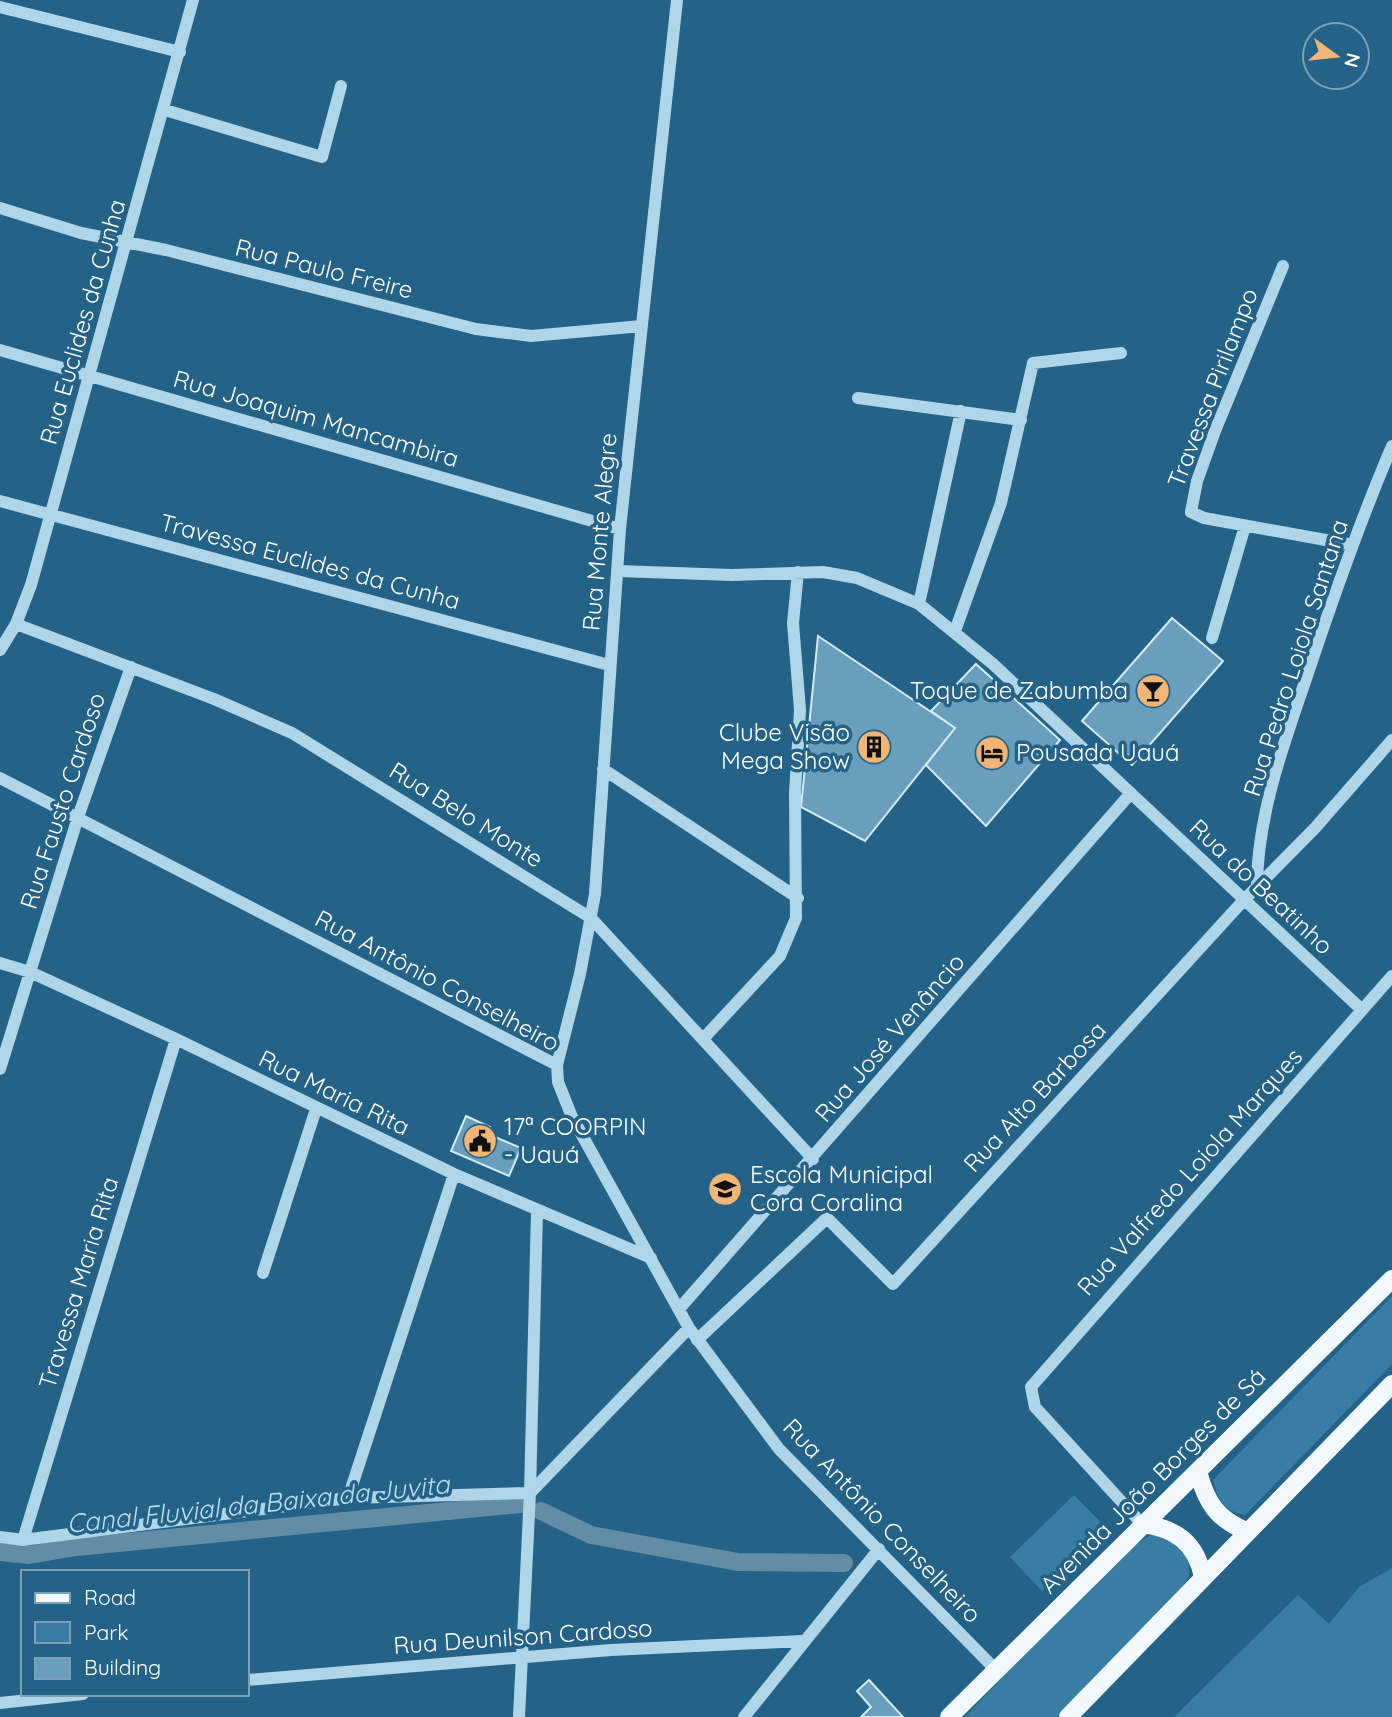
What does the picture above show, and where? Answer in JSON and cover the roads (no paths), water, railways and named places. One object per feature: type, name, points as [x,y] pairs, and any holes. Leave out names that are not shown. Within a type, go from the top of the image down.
[{"type":"main road","name":"Avenida João Borges de Sá","points":[[949,1717],[1392,1279]]},
{"type":"main road","points":[[1068,1717],[1392,1384]]},
{"type":"main road","points":[[1198,1472],[1204,1493],[1214,1512],[1228,1523],[1248,1532]]},
{"type":"main road","points":[[1142,1524],[1160,1526],[1189,1543],[1200,1562],[1203,1577]]},
{"type":"street","name":"Rua Euclides da Cunha","points":[[0,650],[16,624],[51,516],[194,0]]},
{"type":"street","name":"Rua Monte Alegre","points":[[556,1065],[592,918],[620,529],[677,0]]},
{"type":"street","points":[[0,7],[180,52]]},
{"type":"street","points":[[165,110],[321,157],[341,86]]},
{"type":"street","name":"Rua Paulo Freire","points":[[0,208],[81,233],[128,242],[504,334],[531,336],[642,326]]},
{"type":"street","name":"Travessa Pirilampo","points":[[1283,266],[1215,430],[1190,508],[1198,516],[1353,545]]},
{"type":"street","name":"Rua Joaquim Mancambira","points":[[0,350],[620,529]]},
{"type":"street","points":[[955,631],[1001,503],[1033,363],[1121,353]]},
{"type":"street","points":[[858,398],[1021,420]]},
{"type":"street","points":[[919,604],[961,411]]},
{"type":"street","name":"Rua Pedro Loiola Santana","points":[[1257,887],[1261,838],[1282,753],[1353,545],[1392,446]]},
{"type":"street","name":"Travessa Euclides da Cunha","points":[[0,501],[609,665]]},
{"type":"street","points":[[1212,638],[1245,526]]},
{"type":"street","points":[[618,571],[732,575],[798,572],[793,623],[800,710],[794,829],[798,898],[796,918],[780,956],[703,1039]]},
{"type":"street","name":"Rua do Beatinho","points":[[798,572],[857,578],[919,604],[955,631],[1362,1010]]},
{"type":"street","name":"Rua Belo Monte","points":[[16,624],[131,667],[292,733],[592,918],[813,1159]]},
{"type":"street","name":"Rua Fausto Cardoso","points":[[0,1069],[78,817],[131,667]]},
{"type":"street","name":"Rua Alto Barbosa","points":[[697,1340],[827,1218],[893,1284],[1243,901],[1332,809],[1392,740]]},
{"type":"street","points":[[603,769],[798,898]]},
{"type":"street","name":"Rua Antônio Conselheiro","points":[[0,778],[556,1065],[558,1082],[572,1117],[697,1340],[779,1450],[997,1671]]},
{"type":"street","name":"Rua José Venâncio","points":[[679,1309],[1131,793]]},
{"type":"street","name":"Rua Maria Rita","points":[[0,963],[30,972],[176,1039],[454,1174],[651,1258]]},
{"type":"street","name":"Rua Valfredo Loiola Marques","points":[[1142,1524],[1031,1400],[1031,1387],[1035,1378],[1392,976]]},
{"type":"street","name":"Travessa Maria Rita","points":[[23,1541],[176,1039]]},
{"type":"street","points":[[263,1273],[316,1109]]},
{"type":"street","points":[[348,1498],[454,1174]]},
{"type":"street","points":[[519,1717],[524,1658],[530,1493],[537,1210]]},
{"type":"street","points":[[0,1537],[23,1541],[348,1498],[530,1493],[689,1328]]},
{"type":"street","points":[[744,1717],[878,1549]]},
{"type":"street","name":"Rua Deunilson Cardoso","points":[[248,1680],[524,1658],[802,1641]]},
{"type":"street","points":[[0,1703],[65,1696]]},
{"type":"waterway","name":"Canal Fluvial da Baixa da Juvita","points":[[0,1552],[29,1555],[76,1547],[521,1504]]},
{"type":"waterway","name":"Canal Fluvial da Baixa da Juvita","points":[[541,1511],[591,1535],[738,1562],[844,1563]]},
{"type":"place","name":"Toque de Zabumba","points":[[1153,691]]},
{"type":"place","name":"Clube Visão Mega Show","points":[[874,747]]},
{"type":"place","name":"Pousada Uauá","points":[[992,753]]},
{"type":"place","name":"17ª COORPIN - Uauá","points":[[480,1141]]},
{"type":"place","name":"Escola Municipal Cora Coralina","points":[[725,1189]]}]
